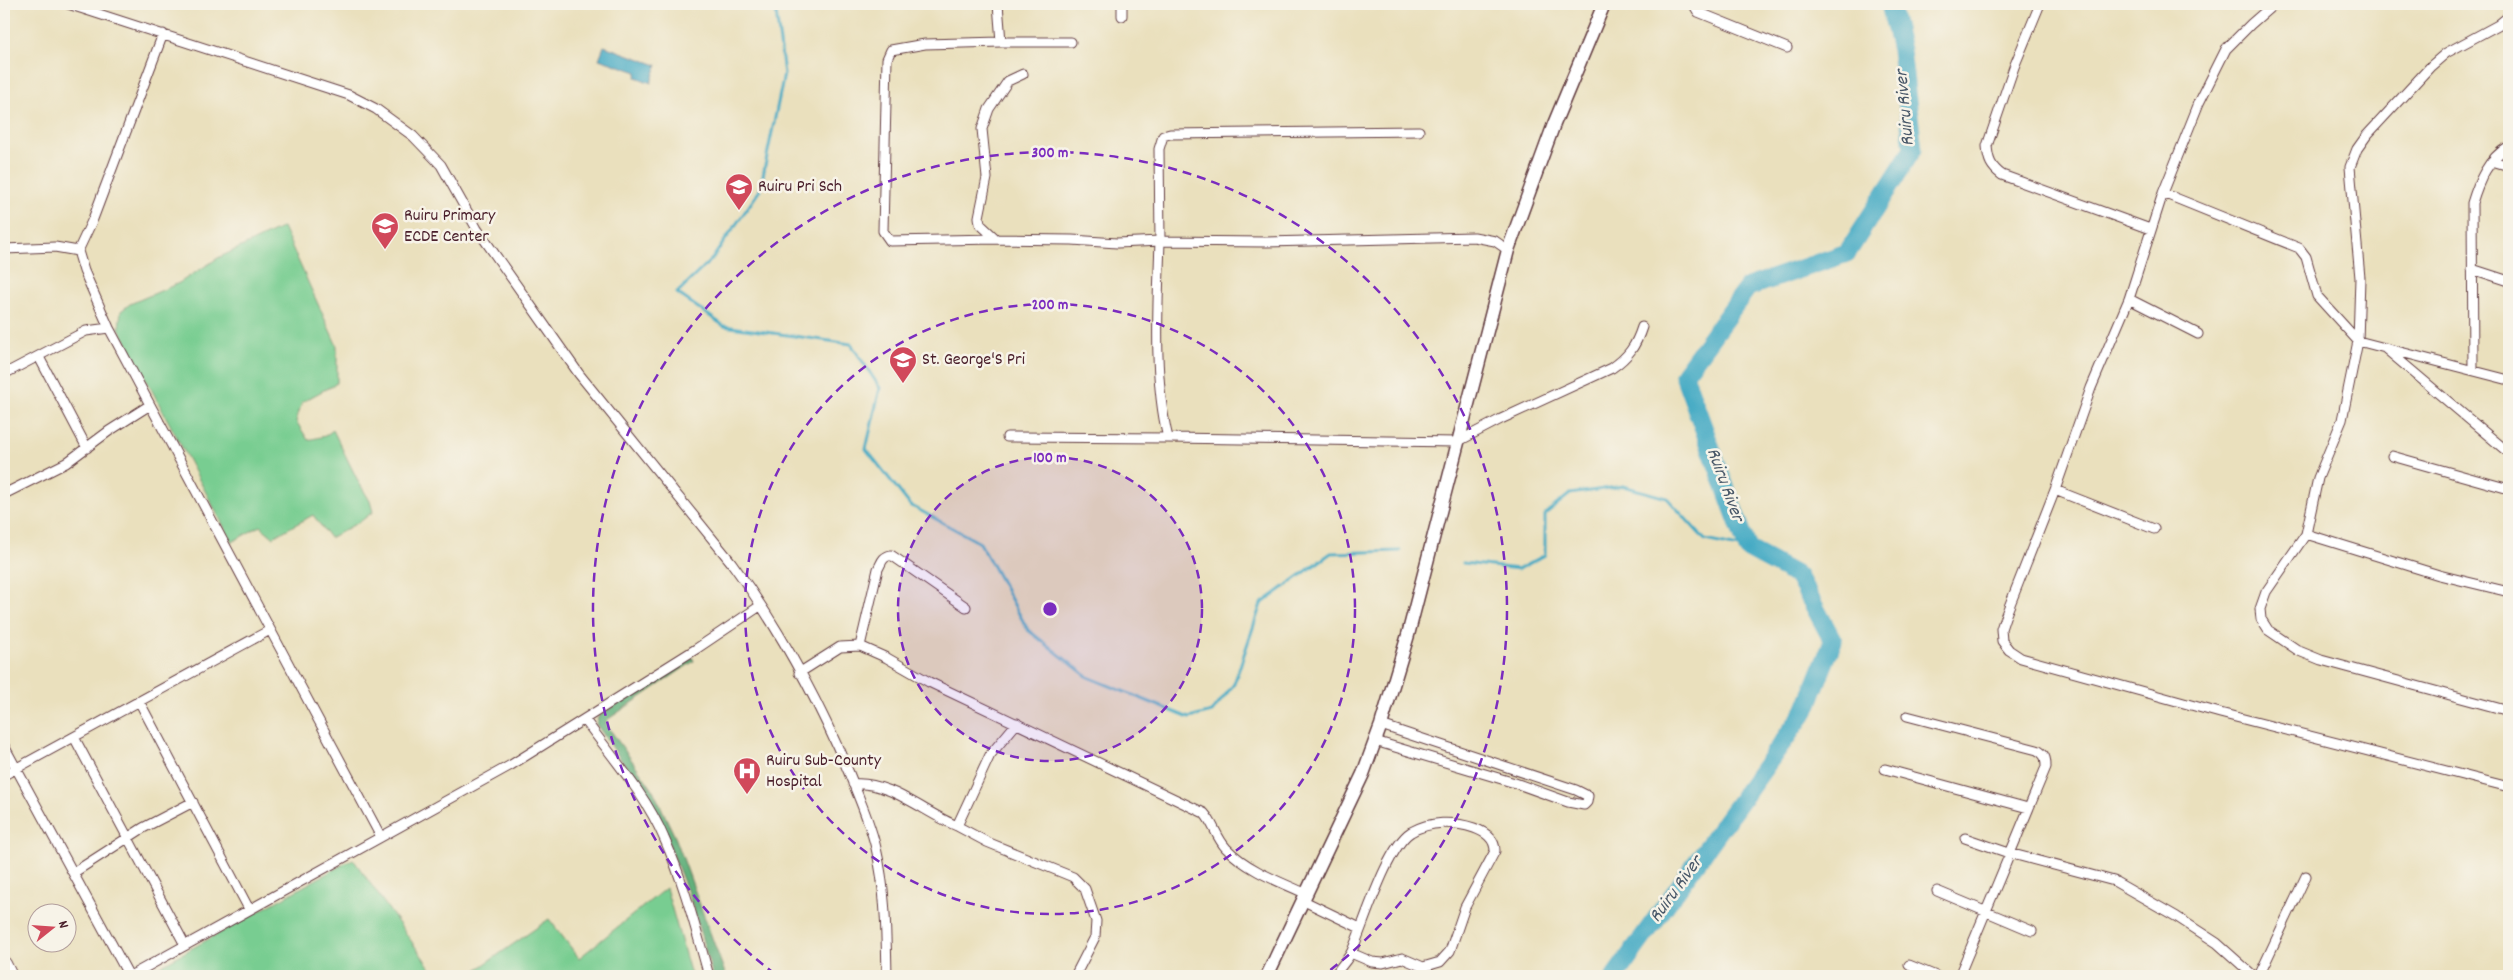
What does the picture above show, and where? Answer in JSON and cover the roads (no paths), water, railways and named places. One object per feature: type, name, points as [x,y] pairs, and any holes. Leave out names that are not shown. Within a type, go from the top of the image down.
[{"type":"main road","points":[[1267,976],[1363,774],[1382,725],[1408,634],[1508,250],[1554,124],[1604,4]]},
{"type":"main road","points":[[4,964],[10,976]]},
{"type":"street","points":[[68,4],[349,95],[376,110],[429,151],[440,165],[477,229],[579,374],[731,562],[760,606],[799,673],[838,749],[876,847],[884,887],[887,976]]},
{"type":"street","points":[[998,4],[1001,42]]},
{"type":"street","points":[[1122,4],[1122,16]]},
{"type":"street","points":[[1697,4],[1695,7],[1698,12],[1787,48]]},
{"type":"street","points":[[2040,4],[2014,67],[1987,146],[1988,159],[1992,168],[2002,175],[2150,229]]},
{"type":"street","points":[[2274,4],[2226,50],[2199,103],[2162,193],[2129,299],[2091,388],[2055,490],[2004,617],[2002,641],[2009,650],[2021,658],[2220,713],[2509,787]]},
{"type":"street","points":[[2509,18],[2498,26],[2446,53],[2430,66],[2380,119],[2357,149],[2350,167],[2360,278],[2358,341],[2342,420],[2318,478],[2306,534],[2266,592],[2260,609],[2260,619],[2268,630],[2299,651],[2321,660],[2509,711]]},
{"type":"street","points":[[163,34],[93,219],[78,251],[84,270],[109,328],[381,837]]},
{"type":"street","points":[[1071,42],[1001,42],[900,47],[892,50],[887,59],[883,231],[890,241],[1072,240],[1117,244],[1160,241],[1266,242],[1474,237],[1495,241],[1508,250]]},
{"type":"street","points":[[996,239],[980,224],[979,216],[987,178],[982,129],[989,109],[1008,81],[1023,74]]},
{"type":"street","points":[[1168,438],[1163,412],[1158,344],[1160,149],[1163,136],[1180,134],[1419,131]]},
{"type":"street","points":[[2473,369],[2472,203],[2479,180],[2492,161],[2509,146]]},
{"type":"street","points":[[2492,161],[2509,166]]},
{"type":"street","points":[[2162,193],[2299,248],[2306,257],[2317,296],[2358,341],[2473,369],[2509,380]]},
{"type":"street","points":[[4,250],[55,247],[78,251]]},
{"type":"street","points":[[2472,269],[2509,280]]},
{"type":"street","points":[[2129,299],[2198,334]]},
{"type":"street","points":[[1007,438],[1457,442],[1501,419],[1612,368],[1632,352],[1642,327]]},
{"type":"street","points":[[4,374],[86,331],[109,328]]},
{"type":"street","points":[[2384,347],[2509,453]]},
{"type":"street","points":[[39,357],[87,448]]},
{"type":"street","points":[[4,494],[66,463],[150,405]]},
{"type":"street","points":[[2392,456],[2509,489]]},
{"type":"street","points":[[2055,490],[2154,529]]},
{"type":"street","points":[[2306,534],[2439,575],[2509,592]]},
{"type":"street","points":[[860,646],[878,569],[883,558],[886,556],[891,555],[966,607]]},
{"type":"street","points":[[4,746],[130,976],[511,765],[585,720],[760,606]]},
{"type":"street","points":[[4,775],[270,630]]},
{"type":"street","points":[[799,673],[840,647],[860,646],[887,658],[929,682],[1204,813],[1214,823],[1218,838],[1237,858],[1360,928]]},
{"type":"street","points":[[139,701],[248,909]]},
{"type":"street","points":[[1907,716],[2044,754],[2046,767],[1958,976]]},
{"type":"street","points":[[585,720],[641,797],[664,836],[683,889],[709,976]]},
{"type":"street","points":[[957,826],[990,755],[1017,723]]},
{"type":"street","points":[[1375,741],[1516,783],[1568,802],[1584,804],[1587,802],[1588,796],[1584,793],[1382,725]]},
{"type":"street","points":[[74,737],[185,945]]},
{"type":"street","points":[[1429,757],[1434,743]]},
{"type":"street","points":[[1885,769],[2028,808]]},
{"type":"street","points":[[853,784],[871,783],[879,786],[987,842],[1073,877],[1085,889],[1096,921],[1095,937],[1075,976]]},
{"type":"street","points":[[73,873],[129,837],[193,802]]},
{"type":"street","points":[[1335,976],[1351,953],[1360,928],[1394,853],[1411,832],[1434,823],[1453,823],[1483,832],[1495,844],[1495,851],[1465,907],[1450,951],[1440,962],[1423,967],[1402,958],[1372,962],[1351,953]]},
{"type":"street","points":[[1965,838],[2009,853],[2114,881],[2177,917],[2217,943],[2254,976]]},
{"type":"street","points":[[2259,976],[2306,876]]},
{"type":"street","points":[[1937,891],[2032,931]]},
{"type":"street","points":[[1909,965],[1936,976]]},
{"type":"water","points":[[604,46],[657,65],[651,83],[636,77],[637,72],[599,59]]},
{"type":"waterway","points":[[775,4],[784,74],[760,190],[712,259],[677,293],[724,326],[851,344],[880,388],[866,449],[910,505],[980,543],[1028,630],[1088,677],[1189,718],[1212,712],[1234,684],[1261,604],[1331,553],[1400,551]]},
{"type":"waterway","name":"Ruiru River","points":[[1615,976],[1805,711],[1833,641],[1798,576],[1748,549],[1684,375],[1748,287],[1847,253],[1913,149],[1901,50],[1890,4]]},
{"type":"waterway","points":[[1463,563],[1519,569],[1545,555],[1545,514],[1570,494],[1623,486],[1667,498],[1705,540],[1748,549]]},
{"type":"place","name":"Ruiru Pri Sch","points":[[739,211]]},
{"type":"place","name":"Ruiru Primary ECDE Center","points":[[385,250]]},
{"type":"place","name":"St. George'S Pri","points":[[903,384]]},
{"type":"place","name":"Ruiru Sub-County Hospital","points":[[747,795]]}]
